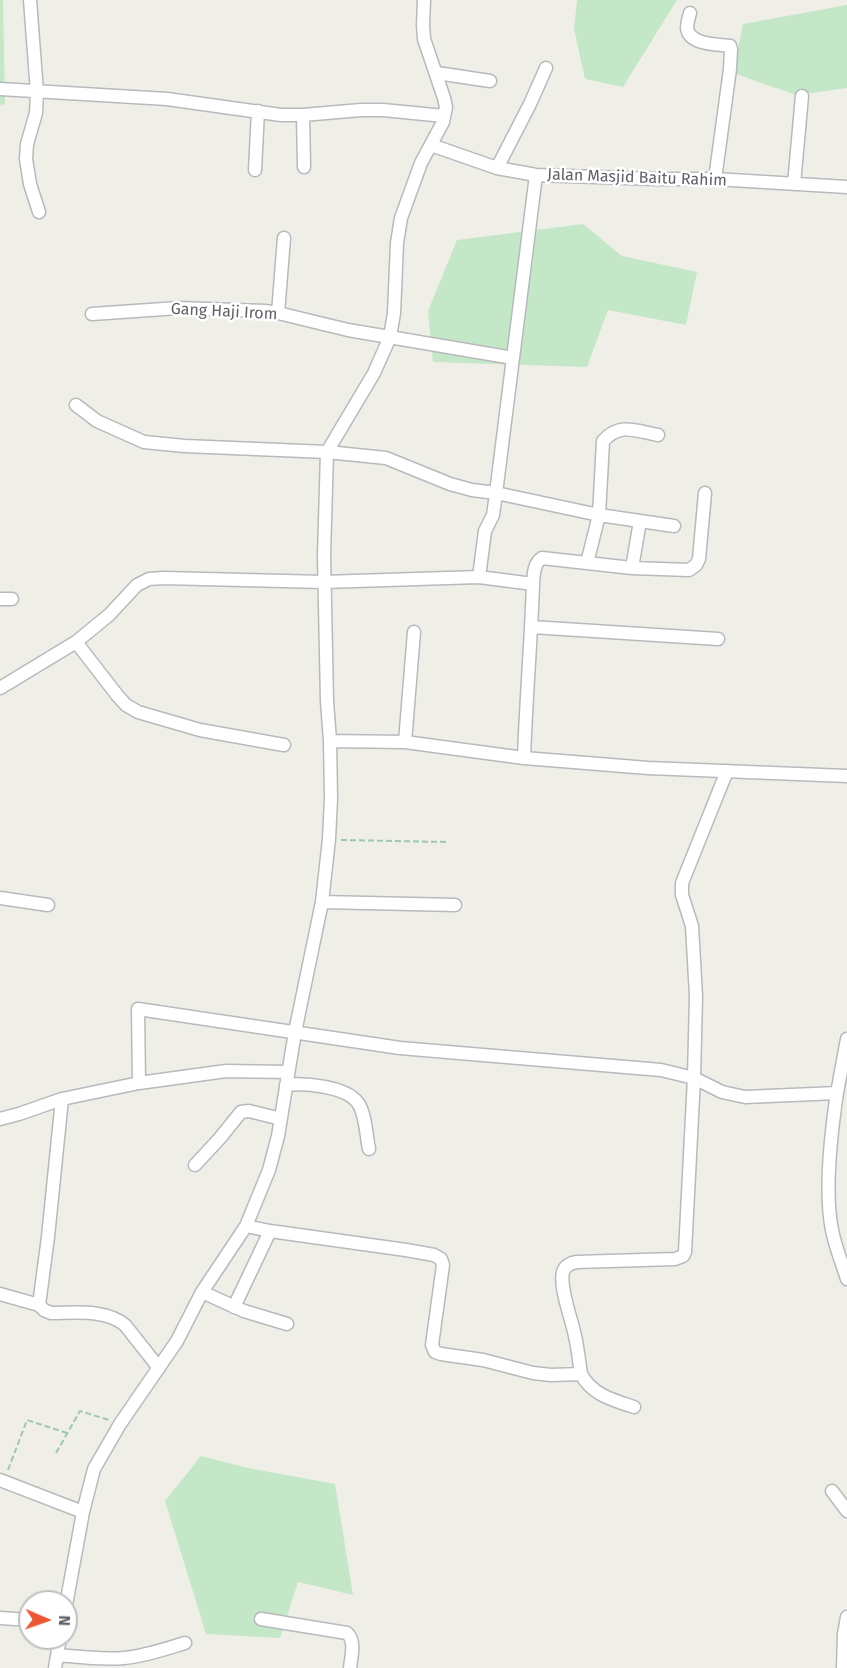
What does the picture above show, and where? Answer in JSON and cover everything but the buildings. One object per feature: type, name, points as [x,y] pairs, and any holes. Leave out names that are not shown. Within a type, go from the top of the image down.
[{"type":"street","points":[[30,0],[37,92],[36,113],[27,144],[26,159],[30,184],[39,212]]},
{"type":"street","points":[[69,1590],[83,1512],[94,1470],[120,1424],[177,1341],[202,1292],[246,1226],[269,1170],[278,1136],[295,1032],[322,902],[329,839],[330,741],[324,582],[327,452],[374,373],[390,337],[394,313],[396,252],[401,218],[421,163],[440,129],[444,116],[445,102],[424,39],[424,0]]},
{"type":"street","points":[[690,13],[687,28],[689,34],[695,39],[730,46],[731,49],[715,180]]},
{"type":"street","points":[[497,168],[531,104],[546,68]]},
{"type":"street","points":[[437,73],[490,81]]},
{"type":"street","points":[[0,89],[167,99],[282,115],[383,110],[444,116]]},
{"type":"street","points":[[794,184],[802,96]]},
{"type":"street","points":[[255,170],[258,111]]},
{"type":"street","points":[[303,115],[304,167]]},
{"type":"street","name":"Jalan Masjid Baitu Rahim","points":[[431,145],[497,168],[536,175],[715,180],[847,188]]},
{"type":"street","points":[[479,577],[485,531],[493,515],[496,494],[536,175]]},
{"type":"street","points":[[278,313],[284,238]]},
{"type":"street","name":"Gang Haji Irom","points":[[92,314],[178,308],[243,309],[278,313],[348,330],[513,358]]},
{"type":"street","points":[[76,405],[97,421],[144,442],[327,452],[386,458],[450,484],[472,490],[599,515],[674,526]]},
{"type":"street","points":[[587,563],[599,515],[603,441],[611,432],[623,429],[658,435]]},
{"type":"street","points":[[524,758],[532,584],[538,561],[542,558],[632,568],[689,570],[696,565],[701,550],[705,494]]},
{"type":"street","points":[[632,568],[640,521]]},
{"type":"street","points":[[0,688],[76,642],[109,615],[137,585],[149,579],[324,582],[479,577],[532,584]]},
{"type":"street","points":[[531,627],[718,639]]},
{"type":"street","points":[[405,742],[414,632]]},
{"type":"street","points":[[76,642],[117,695],[126,705],[138,712],[200,730],[284,745]]},
{"type":"street","points":[[330,741],[405,742],[524,758],[648,768],[847,776]]},
{"type":"street","points":[[634,1407],[600,1395],[592,1389],[581,1374],[565,1295],[563,1270],[566,1266],[578,1262],[675,1259],[683,1256],[685,1252],[696,996],[692,926],[681,888],[727,771]]},
{"type":"street","points":[[0,898],[48,905]]},
{"type":"street","points":[[322,902],[455,905]]},
{"type":"street","points":[[139,1083],[138,1009],[400,1048],[661,1070],[694,1078],[722,1092],[745,1097],[837,1093]]},
{"type":"street","points":[[847,1039],[833,1123],[829,1200],[832,1230],[847,1279]]},
{"type":"street","points":[[0,1119],[62,1099],[139,1083],[226,1071],[287,1078],[349,1094],[361,1110],[369,1149]]},
{"type":"street","points":[[39,1305],[62,1099]]},
{"type":"street","points":[[195,1165],[241,1112],[281,1119]]},
{"type":"street","points":[[246,1226],[434,1255],[441,1259],[443,1265],[432,1345],[435,1352],[483,1360],[533,1373],[581,1374]]},
{"type":"street","points":[[234,1307],[270,1231]]},
{"type":"street","points":[[202,1292],[234,1307],[287,1324]]},
{"type":"street","points":[[0,1294],[39,1305],[51,1313],[85,1313],[120,1320],[159,1368]]},
{"type":"street","points":[[2,1481],[83,1512]]},
{"type":"street","points":[[832,1491],[847,1511]]},
{"type":"street","points":[[843,1668],[847,1617]]},
{"type":"street","points":[[0,1618],[18,1619]]},
{"type":"street","points":[[261,1619],[347,1633],[351,1636],[352,1643],[350,1668]]},
{"type":"street","points":[[56,1662],[141,1656],[184,1643]]},
{"type":"path","points":[[329,839],[447,842]]},
{"type":"path","points":[[56,1453],[80,1411],[120,1424]]},
{"type":"path","points":[[2,1481],[27,1420],[67,1433]]},
{"type":"green space","points":[[0,0],[3,0],[5,104],[0,105]]},
{"type":"green space","points":[[577,0],[677,0],[623,87],[585,79],[574,29]]},
{"type":"green space","points":[[847,5],[847,88],[796,95],[733,73],[743,24]]},
{"type":"green space","points":[[583,224],[622,256],[697,272],[686,325],[608,310],[587,367],[433,362],[428,311],[457,240]]},
{"type":"green space","points":[[201,1456],[248,1468],[335,1484],[353,1595],[298,1582],[280,1638],[206,1634],[165,1501]]}]
